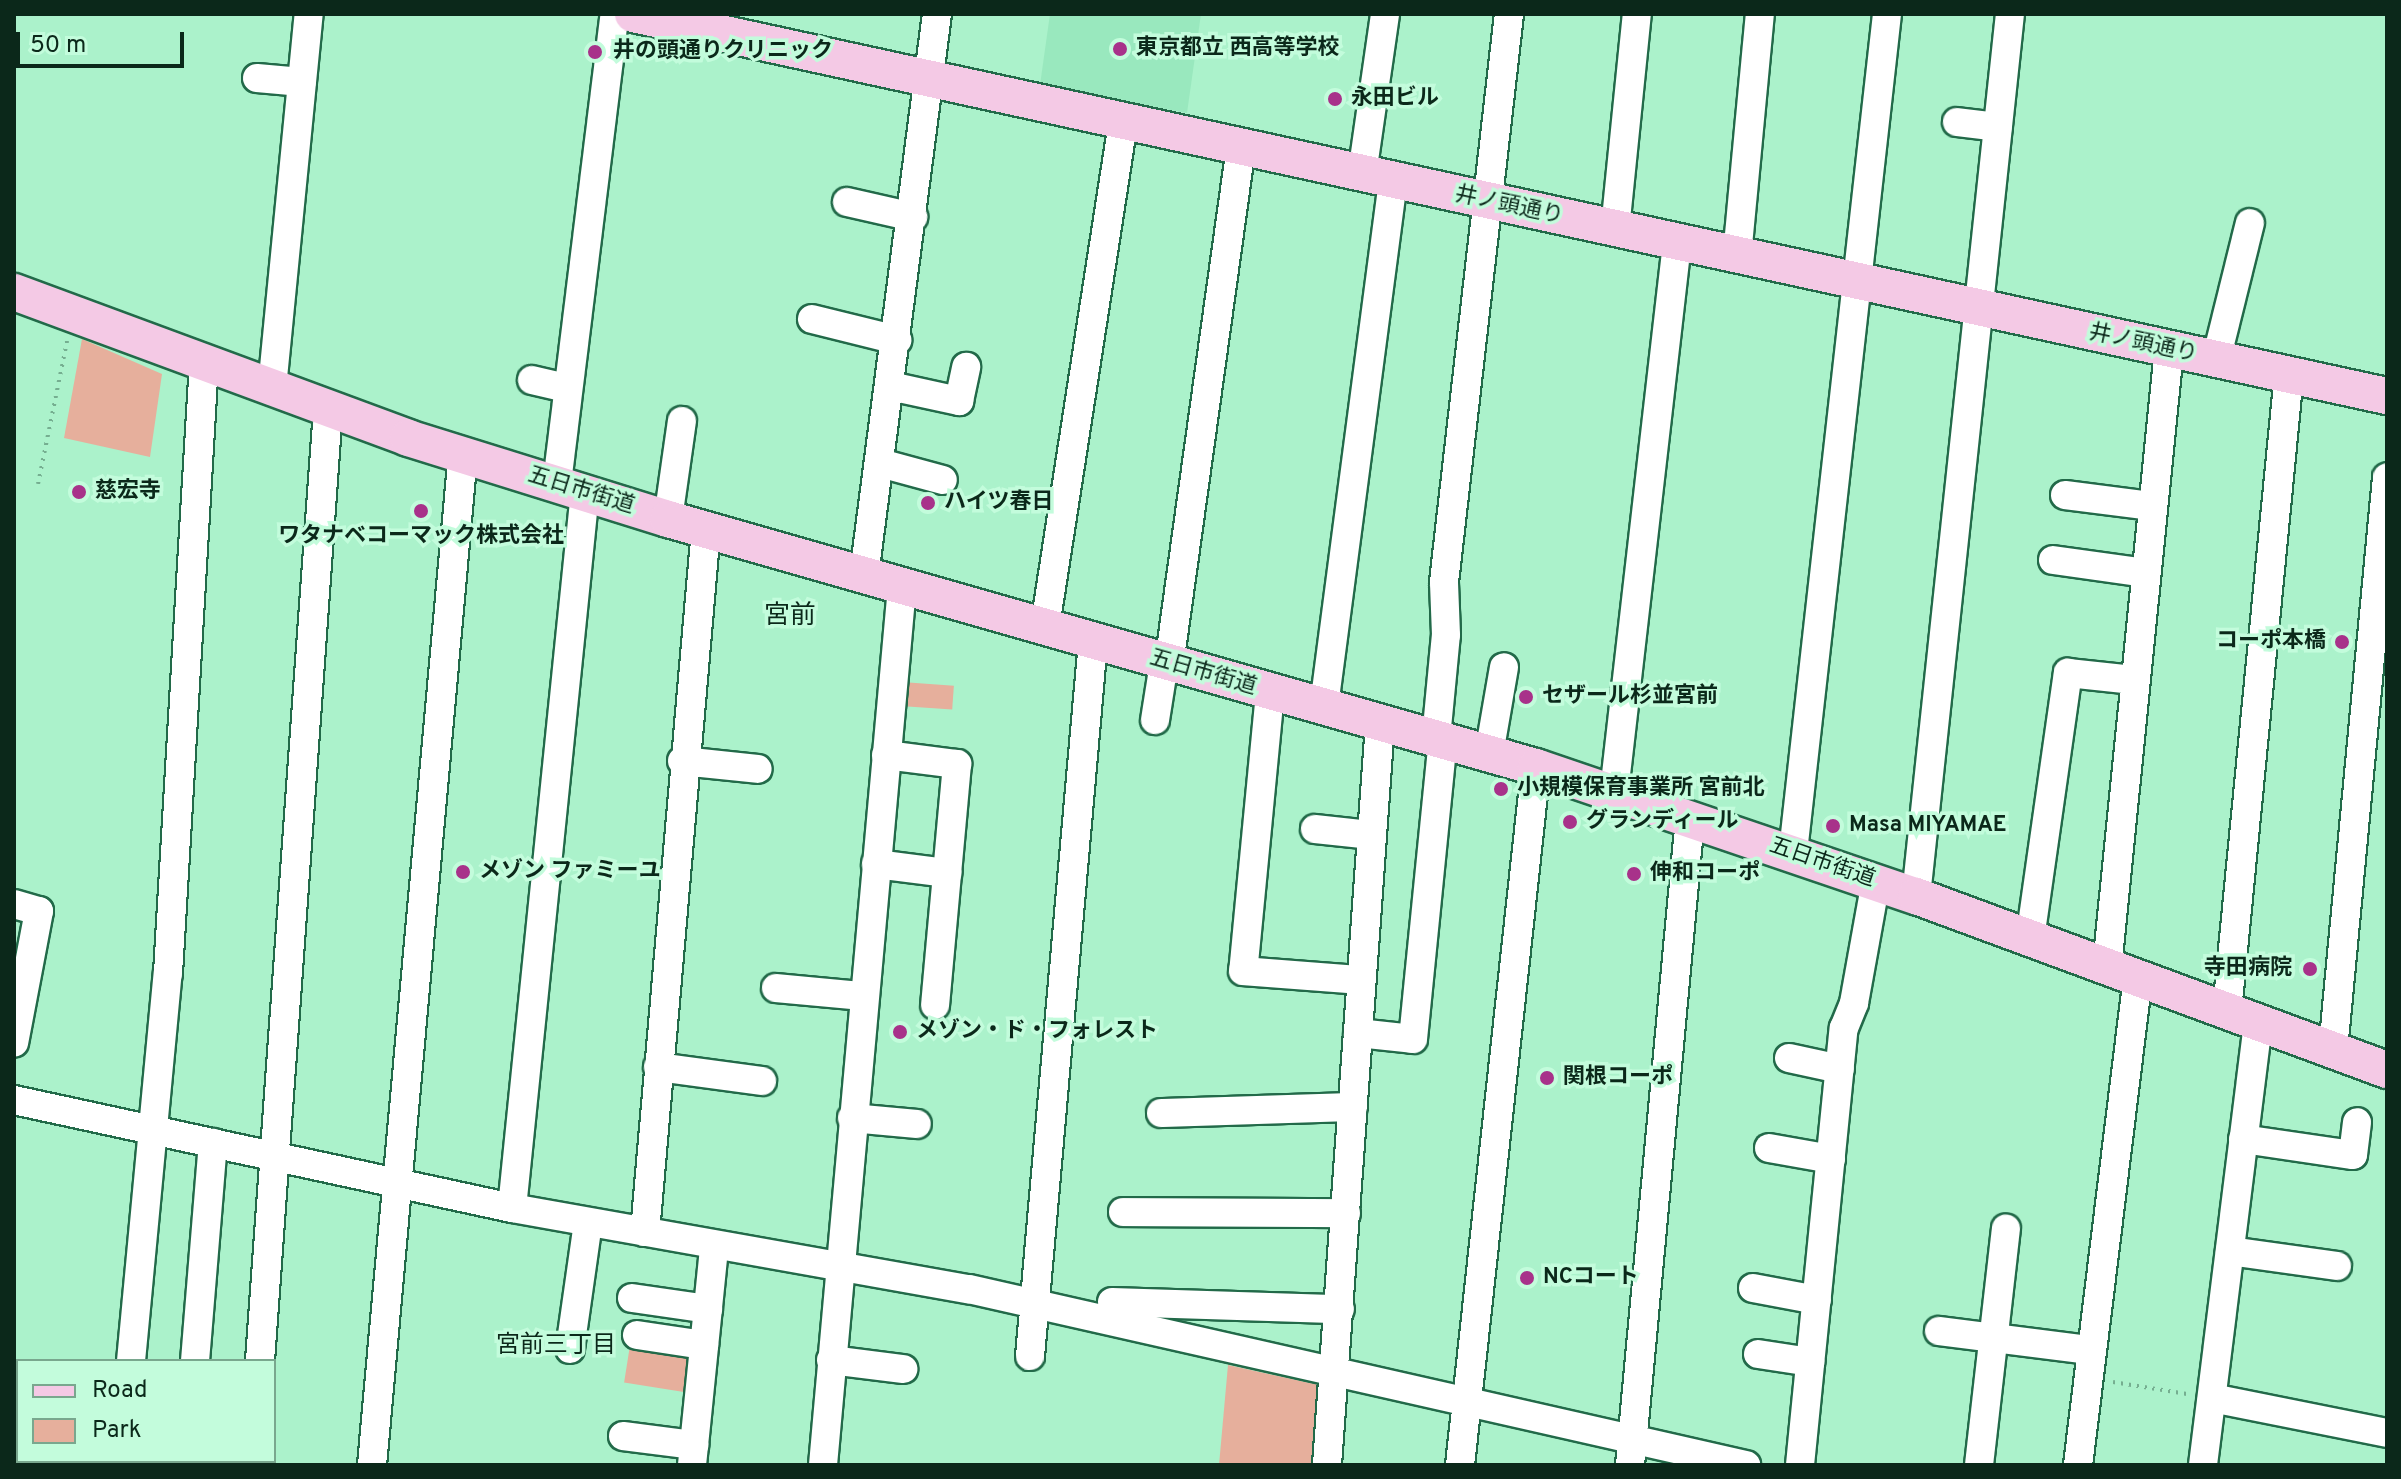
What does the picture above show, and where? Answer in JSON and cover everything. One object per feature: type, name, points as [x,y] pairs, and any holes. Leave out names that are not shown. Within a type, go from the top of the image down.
[{"type":"main road","name":"井ノ頭通り","points":[[633,14],[741,24],[928,79],[2387,396]]},
{"type":"main road","name":"五日市街道","points":[[14,292],[272,388],[463,454],[668,519],[1614,792],[1876,881],[2387,1070]]},
{"type":"street","points":[[272,388],[309,14]]},
{"type":"street","points":[[512,1208],[571,488],[566,388],[615,14]]},
{"type":"street","points":[[864,575],[897,340],[937,14]]},
{"type":"street","points":[[1324,706],[1378,178],[1385,14]]},
{"type":"street","points":[[1358,1033],[1413,1039],[1439,740],[1446,635],[1444,582],[1509,14]]},
{"type":"street","points":[[1615,229],[1637,14]]},
{"type":"street","points":[[1737,256],[1760,14]]},
{"type":"street","points":[[1793,852],[1860,282],[1887,14]]},
{"type":"street","points":[[1916,896],[2010,14]]},
{"type":"street","points":[[257,78],[302,82]]},
{"type":"street","points":[[1957,122],[1998,127]]},
{"type":"street","points":[[1045,626],[1123,123]]},
{"type":"street","points":[[1155,720],[1167,663],[1241,147]]},
{"type":"street","points":[[847,202],[913,217]]},
{"type":"street","points":[[2216,360],[2250,223]]},
{"type":"street","points":[[1614,792],[1677,243]]},
{"type":"street","points":[[812,319],[897,340]]},
{"type":"street","points":[[2078,1465],[2122,972],[2134,680],[2169,350]]},
{"type":"street","points":[[131,1359],[168,973],[204,361]]},
{"type":"street","points":[[890,386],[959,401],[966,367]]},
{"type":"street","points":[[2203,1465],[2243,1139],[2242,1017],[2289,374]]},
{"type":"street","points":[[532,380],[566,388]]},
{"type":"street","points":[[668,519],[682,421]]},
{"type":"street","points":[[260,1359],[327,424]]},
{"type":"street","points":[[372,1465],[463,454]]},
{"type":"street","points":[[880,463],[943,480]]},
{"type":"street","points":[[2333,1050],[2387,478]]},
{"type":"street","points":[[2065,495],[2152,506]]},
{"type":"street","points":[[645,1232],[682,761],[706,529]]},
{"type":"street","points":[[2053,560],[2145,573]]},
{"type":"street","points":[[823,1465],[902,586]]},
{"type":"street","points":[[1030,1356],[1093,641]]},
{"type":"street","points":[[1489,754],[1504,667]]},
{"type":"street","points":[[2030,939],[2068,673],[2134,680]]},
{"type":"street","points":[[1270,693],[1243,971],[1361,980]]},
{"type":"street","points":[[1327,1465],[1380,723]]},
{"type":"street","points":[[886,755],[957,764],[935,1005]]},
{"type":"street","points":[[682,761],[758,769]]},
{"type":"street","points":[[1460,1465],[1536,767]]},
{"type":"street","points":[[1631,1453],[1690,818]]},
{"type":"street","points":[[1315,829],[1370,835]]},
{"type":"street","points":[[876,864],[947,873]]},
{"type":"street","points":[[1800,1465],[1840,1069],[1876,881]]},
{"type":"street","points":[[14,904],[39,911],[14,1043]]},
{"type":"street","points":[[776,988],[863,996]]},
{"type":"street","points":[[1789,1058],[1840,1069]]},
{"type":"street","points":[[658,1067],[762,1081]]},
{"type":"street","points":[[14,1100],[512,1208],[1034,1303],[1466,1402],[1631,1453],[1746,1465]]},
{"type":"street","points":[[1161,1113],[1353,1107]]},
{"type":"street","points":[[852,1118],[917,1124]]},
{"type":"street","points":[[2243,1139],[2353,1155],[2357,1122]]},
{"type":"street","points":[[195,1359],[213,1143]]},
{"type":"street","points":[[1769,1148],[1831,1159]]},
{"type":"street","points":[[1123,1212],[1346,1213]]},
{"type":"street","points":[[570,1349],[588,1222]]},
{"type":"street","points":[[1979,1465],[1996,1339],[2006,1229]]},
{"type":"street","points":[[623,1436],[693,1455],[714,1247]]},
{"type":"street","points":[[2230,1251],[2337,1266]]},
{"type":"street","points":[[1753,1288],[1817,1300]]},
{"type":"street","points":[[632,1298],[708,1309]]},
{"type":"street","points":[[1112,1302],[1340,1309]]},
{"type":"street","points":[[1939,1331],[1996,1339],[2088,1364]]},
{"type":"street","points":[[637,1335],[704,1345]]},
{"type":"street","points":[[1758,1354],[1810,1362]]},
{"type":"street","points":[[831,1360],[903,1369]]},
{"type":"street","points":[[2212,1398],[2387,1433]]},
{"type":"path","points":[[38,484],[68,338]]},
{"type":"path","points":[[2088,1364],[2212,1398]]},
{"type":"shaded area","name":"東京都立 西高等学校","points":[[1050,14],[1201,14],[1187,113],[1040,85]]},
{"type":"green space","points":[[82,339],[162,374],[150,457],[64,438]]},
{"type":"green space","points":[[902,682],[954,686],[952,710],[900,706]]},
{"type":"green space","points":[[631,1339],[700,1350],[693,1393],[624,1382]]},
{"type":"green space","points":[[1228,1365],[1319,1385],[1312,1465],[1219,1465]]},
{"type":"place","name":"東京都立 西高等学校","points":[[1120,49]]},
{"type":"place","name":"井の頭通りクリニック","points":[[595,52]]},
{"type":"place","name":"永田ビル","points":[[1335,99]]},
{"type":"place","name":"慈宏寺","points":[[79,492]]},
{"type":"place","name":"ハイツ春日","points":[[928,503]]},
{"type":"place","name":"ワタナベコーマック株式会社","points":[[421,511]]},
{"type":"place","name":"コーポ本橋","points":[[2342,642]]},
{"type":"place","name":"セザール杉並宮前","points":[[1526,697]]},
{"type":"place","name":"小規模保育事業所 宮前北","points":[[1501,789]]},
{"type":"place","name":"グランディール","points":[[1570,822]]},
{"type":"place","name":"Masa MIYAMAE","points":[[1833,826]]},
{"type":"place","name":"メゾン ファミーユ","points":[[463,872]]},
{"type":"place","name":"伸和コーポ","points":[[1634,874]]},
{"type":"place","name":"寺田病院","points":[[2310,969]]},
{"type":"place","name":"メゾン・ド・フォレスト","points":[[900,1032]]},
{"type":"place","name":"関根コーポ","points":[[1547,1078]]},
{"type":"place","name":"NCコート","points":[[1527,1278]]},
{"type":"district","name":"宮前","points":[[790,617]]},
{"type":"district","name":"宮前三丁目","points":[[556,1347]]}]
